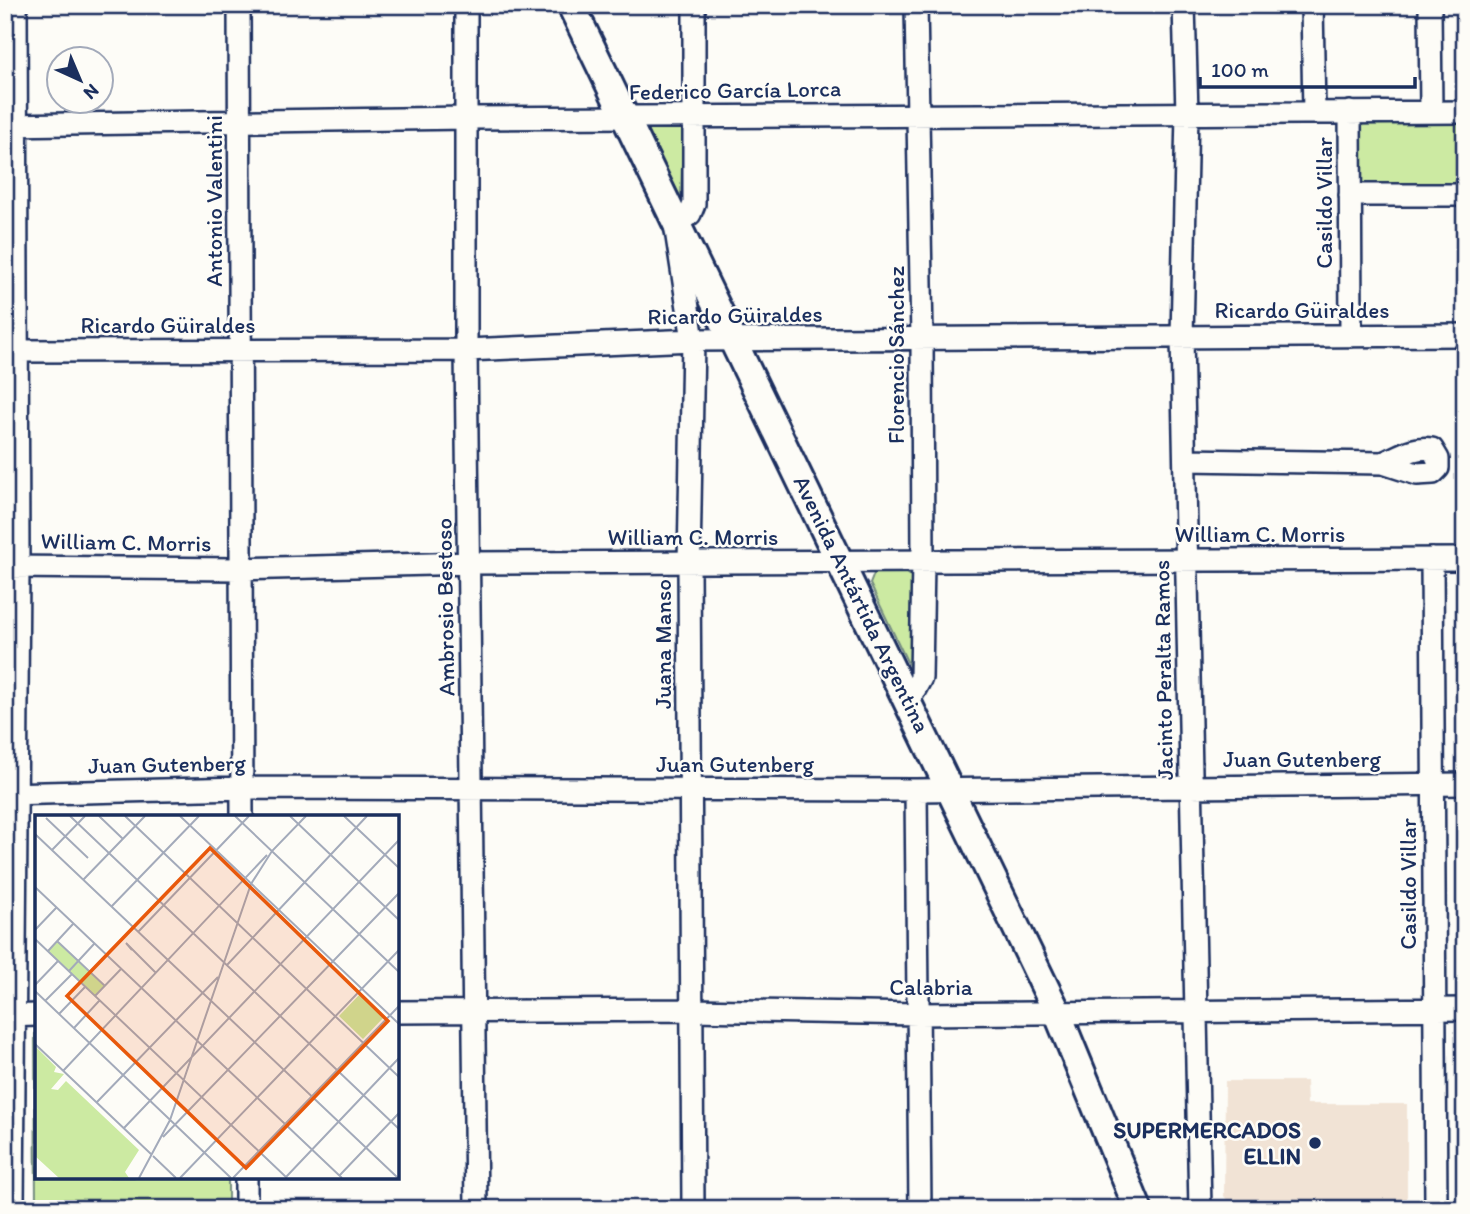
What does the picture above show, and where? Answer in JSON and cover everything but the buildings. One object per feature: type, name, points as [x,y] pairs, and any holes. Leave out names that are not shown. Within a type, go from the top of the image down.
[{"type":"main road","name":"Avenida Antártida Argentina","points":[[571,5],[623,118],[736,341],[952,789],[1057,1012],[1138,1209]]},
{"type":"street","points":[[13,1209],[19,1016],[11,794],[11,125],[16,5]]},
{"type":"street","name":"Antonio Valentini","points":[[239,5],[242,815]]},
{"type":"street","name":"Ambrosio Bestoso","points":[[466,5],[466,350],[471,563],[476,1209]]},
{"type":"street","points":[[675,224],[690,214],[694,204],[694,5]]},
{"type":"street","name":"Florencio Sánchez","points":[[909,701],[921,678],[923,562],[919,114],[915,5]]},
{"type":"street","name":"Jacinto Peralta Ramos","points":[[1184,5],[1187,113],[1182,337],[1200,1209]]},
{"type":"street","points":[[1312,5],[1314,112]]},
{"type":"street","points":[[1430,5],[1431,112]]},
{"type":"street","name":"Casildo Villar","points":[[1350,112],[1351,336]]},
{"type":"street","name":"Federico García Lorca","points":[[11,125],[240,124],[467,118],[1465,112]]},
{"type":"street","points":[[1350,195],[1465,195]]},
{"type":"street","name":"Juana Manso","points":[[675,224],[693,340],[689,564],[693,1209]]},
{"type":"street","name":"Ricardo Güiraldes","points":[[11,351],[466,350],[693,340],[1465,335]]},
{"type":"street","points":[[1185,460],[1383,463]]},
{"type":"street","name":"Casildo Villar","points":[[1432,559],[1436,1209]]},
{"type":"street","name":"William C. Morris","points":[[12,567],[239,569],[471,563],[1465,559]]},
{"type":"street","name":"Juan Gutenberg","points":[[11,794],[242,788],[916,790],[1465,784]]},
{"type":"street","points":[[916,790],[920,1209]]},
{"type":"street","name":"Calabria","points":[[399,1012],[692,1010],[918,1014],[1465,1009]]},
{"type":"street","points":[[246,1179],[246,1209]]},
{"type":"shaded area","name":"SUPERMERCADOS ELLIN","points":[[1225,1081],[1306,1081],[1307,1104],[1407,1104],[1407,1209],[1234,1209],[1224,1196]]},
{"type":"green space","points":[[1350,112],[1465,112],[1465,195],[1350,195]]},
{"type":"green space","points":[[652,124],[683,128],[681,198],[644,128]]},
{"type":"green space","points":[[906,572],[913,578],[912,672],[870,584],[874,574]]},
{"type":"green space","points":[[36,1179],[228,1179],[228,1209],[36,1209]]},
{"type":"place","name":"SUPERMERCADOS ELLIN","points":[[1315,1143]]}]
